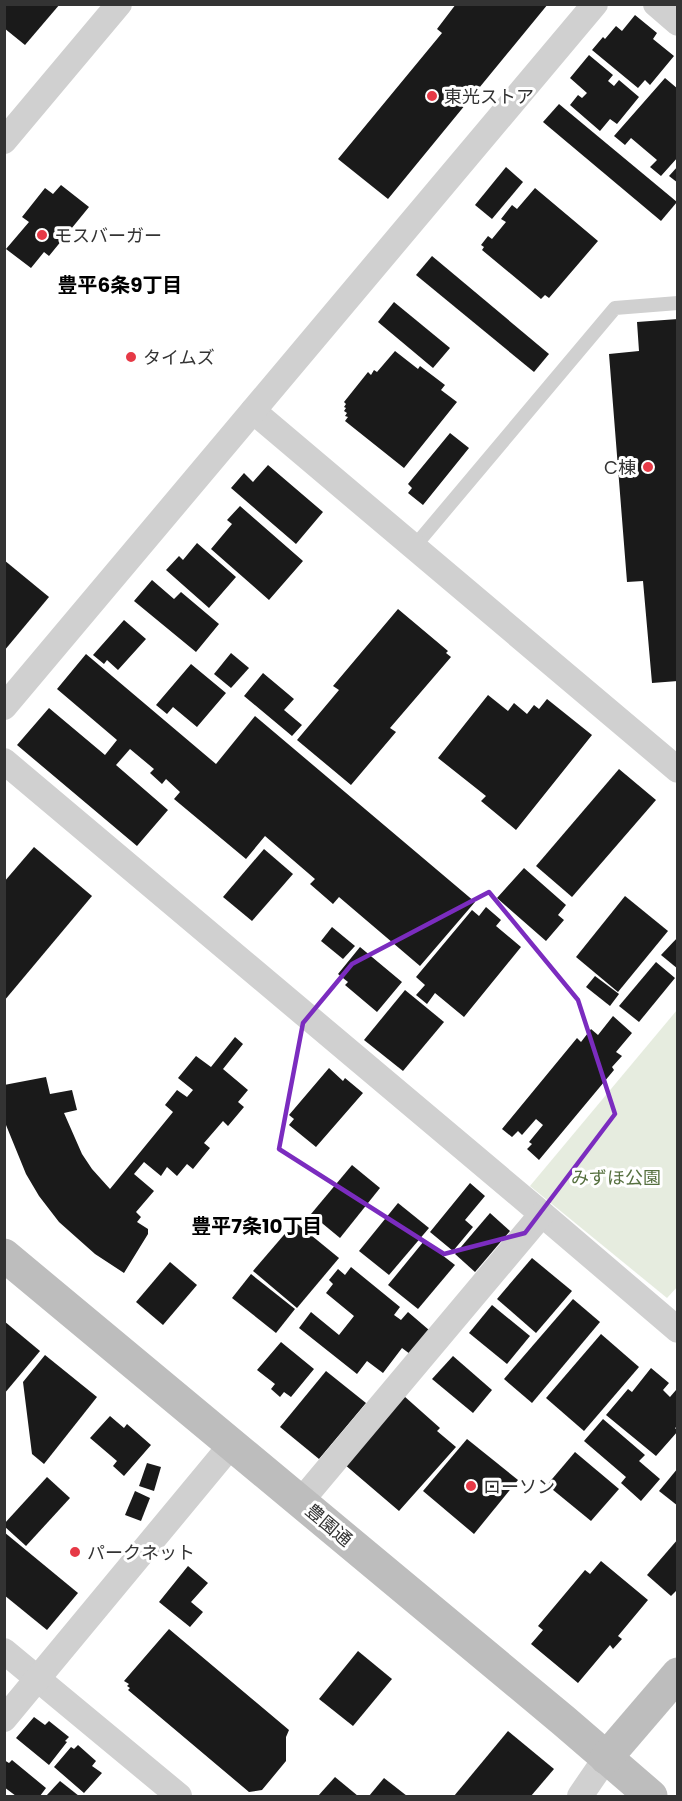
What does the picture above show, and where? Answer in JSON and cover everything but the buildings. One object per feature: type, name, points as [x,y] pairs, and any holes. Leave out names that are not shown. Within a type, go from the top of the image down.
[{"type":"street","points":[[4,141],[119,4]]},
{"type":"street","points":[[4,707],[595,4]]},
{"type":"street","points":[[656,4],[678,23]]},
{"type":"street","points":[[253,411],[678,770]]},
{"type":"street","points":[[4,761],[678,1330]]},
{"type":"street","points":[[301,1502],[542,1214]]},
{"type":"street","name":"豊園通","points":[[4,1255],[564,1721],[651,1797]]},
{"type":"street","points":[[4,1719],[232,1444]]},
{"type":"street","points":[[4,1651],[179,1797]]},
{"type":"street","points":[[580,1797],[606,1758],[678,1674]]},
{"type":"lane","points":[[414,547],[615,308],[678,303]]},
{"type":"highlighted area","points":[[489,892],[578,1000],[615,1114],[525,1233],[444,1254],[279,1149],[303,1023],[352,964]]},
{"type":"green space","name":"みずほ公園","points":[[677,1010],[678,1286],[667,1298],[530,1186]]},
{"type":"place","name":"東光ストア","points":[[432,96]]},
{"type":"place","name":"モスバーガー","points":[[42,235]]},
{"type":"place","name":"タイムズ","points":[[131,357]]},
{"type":"place","name":"C棟","points":[[648,467]]},
{"type":"place","name":"ローソン","points":[[471,1486]]},
{"type":"place","name":"パークネット","points":[[75,1552]]},
{"type":"district","name":"豊平6条9丁目","points":[[120,285]]},
{"type":"district","name":"豊平7条10丁目","points":[[257,1226]]}]
